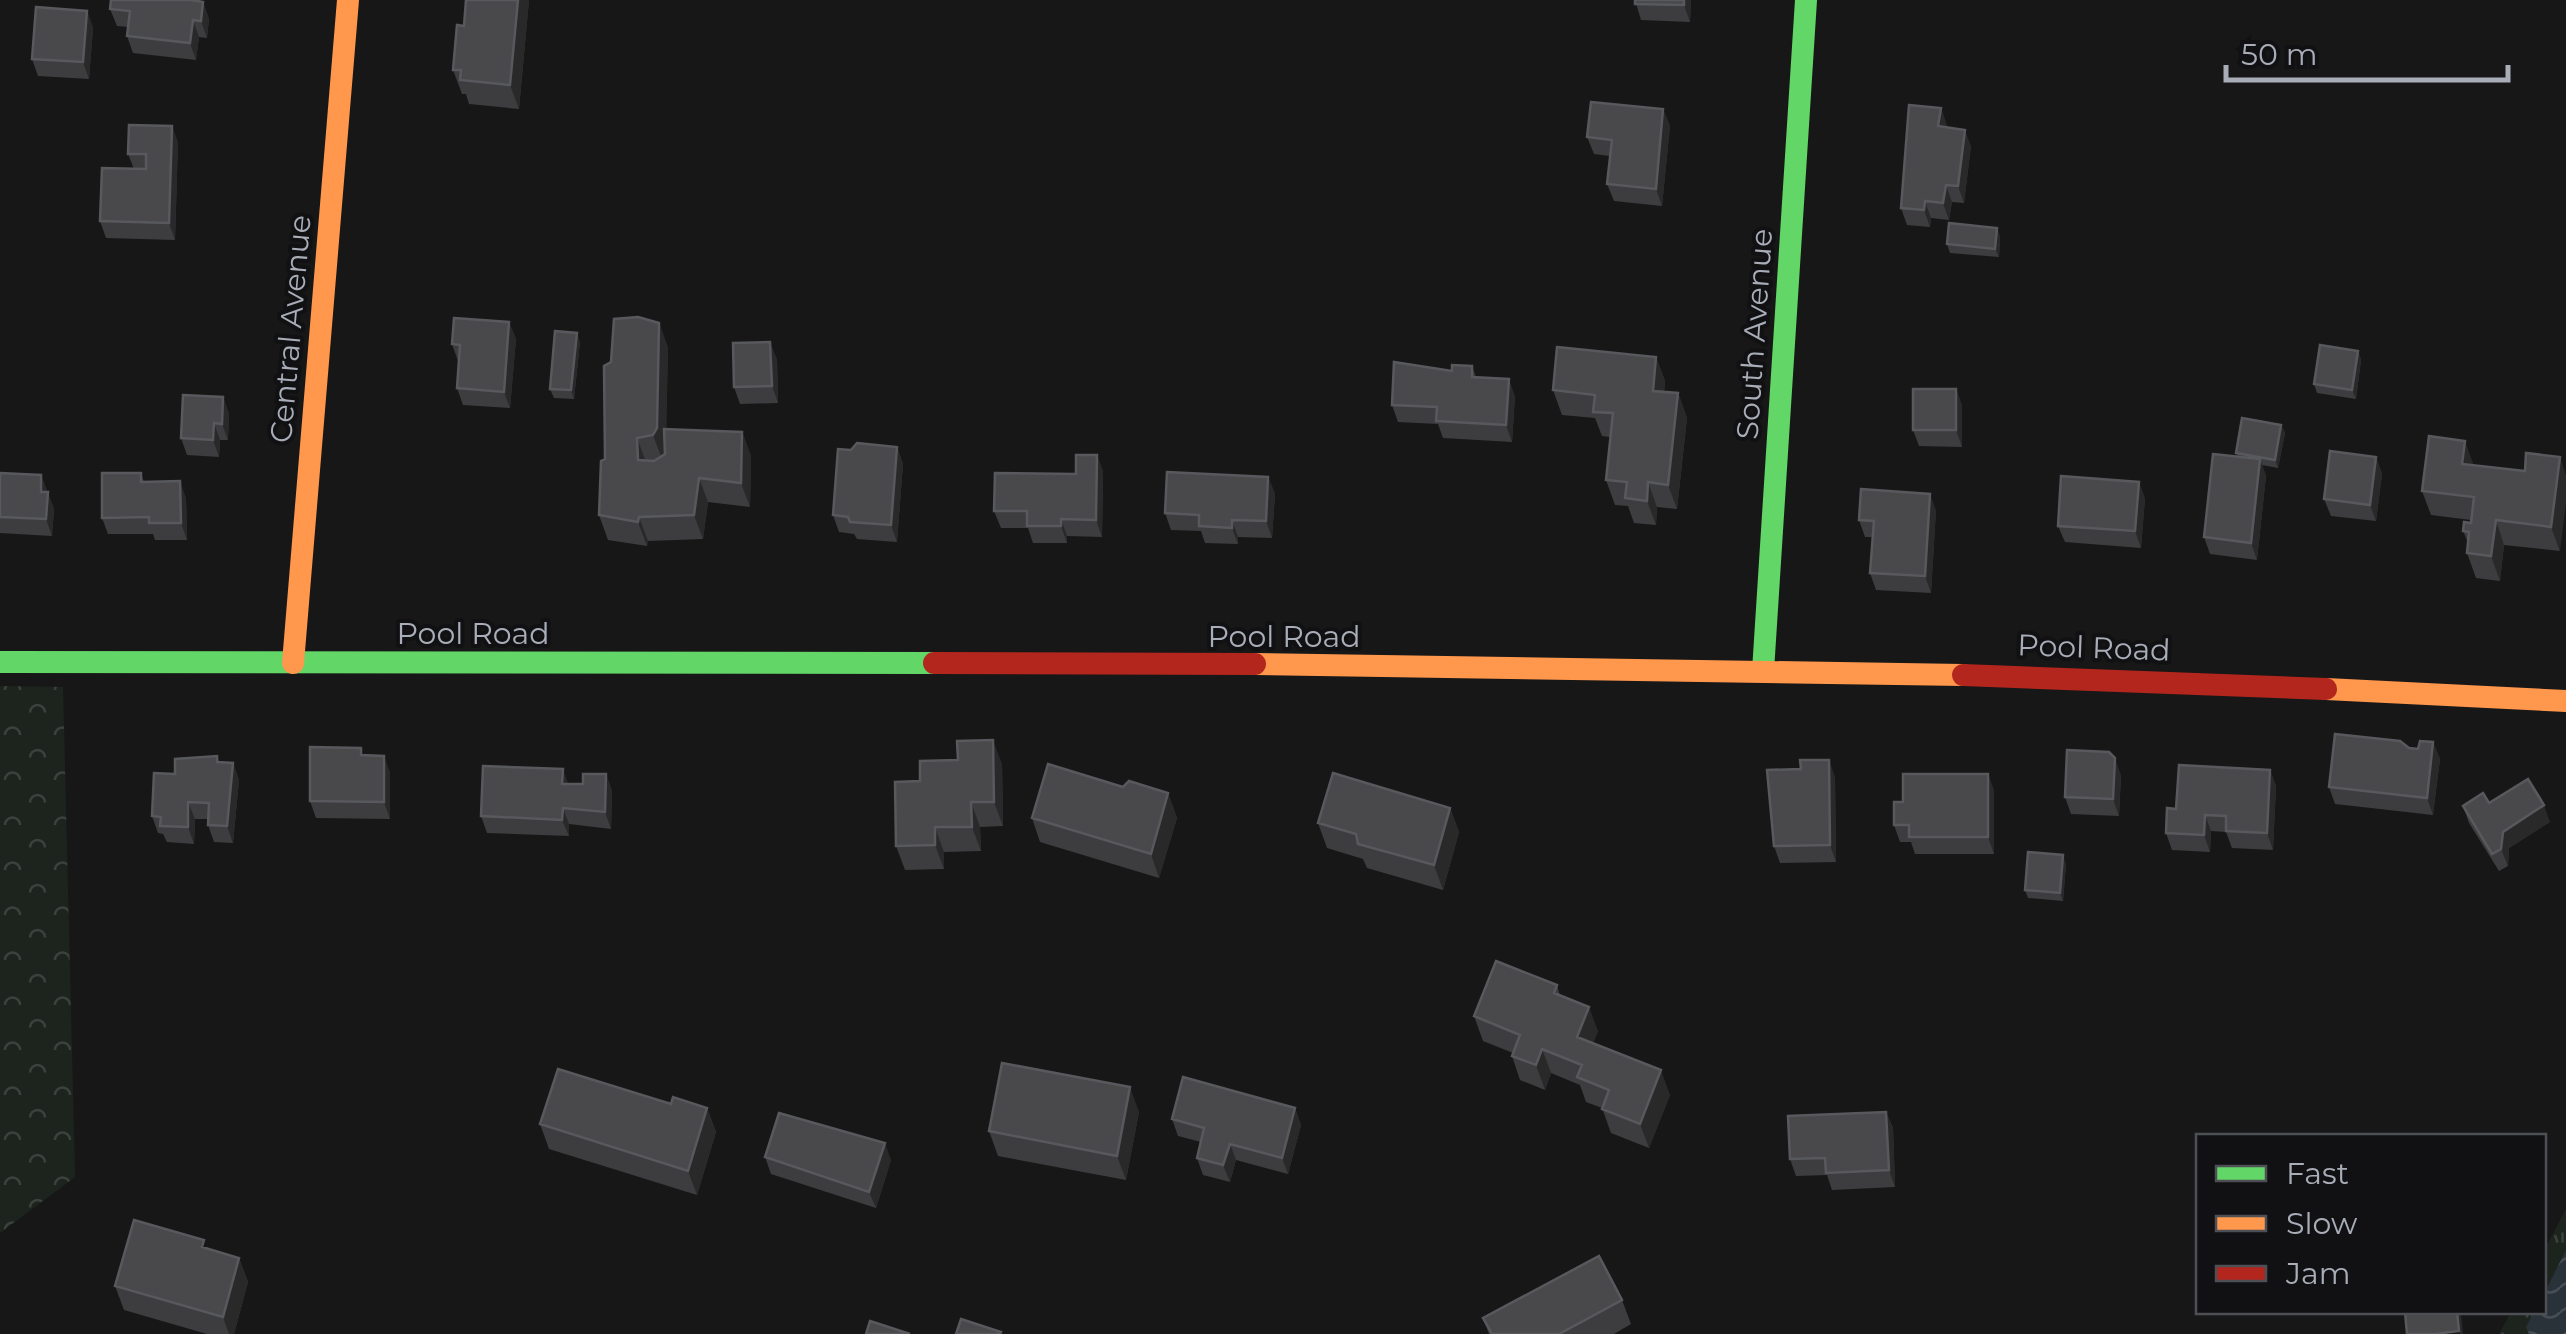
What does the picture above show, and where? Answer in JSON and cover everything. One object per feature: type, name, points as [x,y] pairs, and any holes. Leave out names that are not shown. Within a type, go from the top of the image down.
[{"type":"street","name":"Central Avenue","points":[[294,664],[348,0]]},
{"type":"street","name":"South Avenue","points":[[1764,672],[1806,0]]},
{"type":"street","name":"Pool Road","points":[[0,662],[2068,676],[2566,701]]},
{"type":"green space","points":[[0,686],[63,687],[75,1177],[0,1233]]},
{"type":"green space","points":[[2566,1209],[2566,1334],[2499,1334],[2510,1314],[2546,1314],[2546,1247]]},
{"type":"water","points":[[2566,1250],[2566,1334],[2529,1334],[2526,1327],[2533,1314],[2546,1314],[2546,1290]]},
{"type":"building","points":[[111,0],[203,2],[201,21],[193,20],[190,43],[127,36],[130,11],[110,9]]},
{"type":"building","points":[[466,0],[518,0],[510,85],[460,80],[461,70],[453,70],[457,25],[464,26]]},
{"type":"building","points":[[1635,0],[1684,0],[1684,5],[1635,4]]},
{"type":"building","points":[[36,7],[87,11],[83,62],[32,59]]},
{"type":"building","points":[[1591,102],[1663,109],[1656,189],[1607,184],[1612,140],[1587,137]]},
{"type":"building","points":[[1909,105],[1941,108],[1938,126],[1965,130],[1958,186],[1946,185],[1943,203],[1925,201],[1924,210],[1901,208]]},
{"type":"building","points":[[129,125],[172,126],[169,223],[100,221],[102,168],[146,169],[146,154],[128,154]]},
{"type":"building","points":[[1949,223],[1997,228],[1995,249],[1947,244]]},
{"type":"building","points":[[638,317],[659,323],[657,428],[653,435],[637,438],[638,460],[654,461],[665,454],[664,429],[742,432],[741,483],[699,478],[694,515],[639,517],[638,522],[599,515],[601,461],[605,459],[604,366],[611,362],[614,319]]},
{"type":"building","points":[[454,318],[509,322],[504,392],[457,388],[460,345],[452,344]]},
{"type":"building","points":[[555,331],[577,333],[571,390],[550,389]]},
{"type":"building","points":[[770,342],[772,386],[734,387],[733,343]]},
{"type":"building","points":[[2320,345],[2358,351],[2352,390],[2314,384]]},
{"type":"building","points":[[1557,347],[1656,357],[1653,391],[1678,393],[1668,485],[1648,482],[1647,501],[1625,498],[1627,482],[1606,480],[1613,413],[1593,412],[1595,395],[1553,390]]},
{"type":"building","points":[[1394,362],[1452,371],[1452,365],[1472,366],[1472,377],[1509,379],[1506,425],[1436,421],[1437,407],[1392,405]]},
{"type":"building","points":[[1913,389],[1956,389],[1956,430],[1913,430]]},
{"type":"building","points":[[183,395],[223,397],[222,424],[214,423],[213,440],[181,438]]},
{"type":"building","points":[[2242,418],[2281,425],[2275,460],[2236,453]]},
{"type":"building","points":[[2429,436],[2465,441],[2462,464],[2525,471],[2526,453],[2560,457],[2551,527],[2496,520],[2491,556],[2467,553],[2469,532],[2463,531],[2464,522],[2471,523],[2474,497],[2422,491]]},
{"type":"building","points":[[857,443],[897,447],[891,525],[850,522],[848,517],[833,515],[838,449],[851,450]]},
{"type":"building","points":[[2330,451],[2376,457],[2370,505],[2324,499]]},
{"type":"building","points":[[2213,454],[2260,459],[2251,543],[2204,537]]},
{"type":"building","points":[[1076,455],[1097,455],[1096,520],[1061,519],[1061,526],[1027,526],[1027,511],[994,511],[995,473],[1076,474]]},
{"type":"building","points":[[1167,472],[1268,477],[1266,521],[1232,520],[1232,528],[1199,526],[1199,515],[1165,513]]},
{"type":"building","points":[[0,473],[41,475],[41,492],[48,492],[46,519],[0,517]]},
{"type":"building","points":[[102,473],[141,473],[141,482],[180,481],[181,523],[149,523],[149,517],[102,518]]},
{"type":"building","points":[[2061,476],[2139,482],[2135,531],[2058,526]]},
{"type":"building","points":[[1861,489],[1930,494],[1925,576],[1870,573],[1874,521],[1859,520]]},
{"type":"building","points":[[2335,734],[2400,741],[2418,749],[2420,741],[2433,742],[2427,798],[2329,787]]},
{"type":"building","points":[[993,740],[994,802],[971,802],[972,827],[935,827],[935,845],[896,846],[895,782],[920,781],[920,761],[958,760],[957,741]]},
{"type":"building","points":[[310,747],[361,748],[361,755],[384,756],[384,802],[310,801]]},
{"type":"building","points":[[2067,750],[2109,752],[2115,758],[2113,799],[2065,797]]},
{"type":"building","points":[[217,756],[217,762],[233,763],[227,826],[208,825],[209,803],[188,802],[188,827],[160,826],[161,817],[152,816],[154,773],[175,774],[175,759]]},
{"type":"building","points":[[1800,760],[1829,760],[1830,845],[1774,846],[1767,770],[1801,769]]},
{"type":"building","points":[[1048,764],[1123,787],[1129,781],[1168,793],[1151,854],[1032,818]]},
{"type":"building","points":[[2179,765],[2270,770],[2267,833],[2226,831],[2226,816],[2205,815],[2204,835],[2166,833],[2167,808],[2176,809]]},
{"type":"building","points":[[483,766],[563,769],[562,784],[583,784],[583,774],[606,774],[605,812],[563,808],[562,820],[481,816]]},
{"type":"building","points":[[1333,773],[1450,808],[1434,865],[1358,844],[1356,834],[1318,823]]},
{"type":"building","points":[[1903,774],[1988,774],[1988,837],[1909,837],[1909,825],[1894,825],[1894,802],[1903,802]]},
{"type":"building","points":[[2528,779],[2544,805],[2503,832],[2501,849],[2492,854],[2463,806],[2483,793],[2489,803]]},
{"type":"building","points":[[2028,852],[2063,855],[2060,893],[2025,890]]},
{"type":"building","points":[[1496,961],[1557,985],[1554,993],[1589,1007],[1577,1037],[1661,1070],[1640,1124],[1602,1109],[1609,1090],[1577,1077],[1582,1065],[1542,1049],[1536,1065],[1512,1056],[1520,1035],[1474,1016]]},
{"type":"building","points":[[1002,1063],[1130,1087],[1117,1156],[989,1131]]},
{"type":"building","points":[[558,1069],[671,1104],[673,1097],[707,1108],[688,1171],[540,1124]]},
{"type":"building","points":[[1183,1077],[1295,1108],[1282,1158],[1230,1144],[1223,1165],[1197,1158],[1204,1128],[1172,1119]]},
{"type":"building","points":[[1886,1112],[1889,1170],[1826,1173],[1825,1158],[1790,1159],[1788,1116]]},
{"type":"building","points":[[779,1113],[885,1143],[869,1192],[765,1157]]},
{"type":"building","points":[[134,1220],[204,1240],[202,1247],[239,1258],[223,1317],[115,1286]]},
{"type":"building","points":[[1599,1256],[1622,1300],[1559,1334],[1492,1334],[1483,1318]]},
{"type":"building","points":[[2405,1314],[2457,1314],[2459,1331],[2407,1334]]},
{"type":"building","points":[[961,1319],[1001,1332],[956,1334]]},
{"type":"building","points":[[870,1321],[910,1334],[866,1334]]},
{"type":"traffic: fast","points":[[1763,671],[1806,0]]},
{"type":"traffic: fast","points":[[0,662],[934,663]]},
{"type":"traffic: slow","points":[[293,663],[348,0]]},
{"type":"traffic: slow","points":[[1255,664],[1963,675]]},
{"type":"traffic: slow","points":[[2326,689],[2566,701]]},
{"type":"traffic: jam","points":[[934,663],[1255,664]]},
{"type":"traffic: jam","points":[[1963,675],[2326,689]]}]
